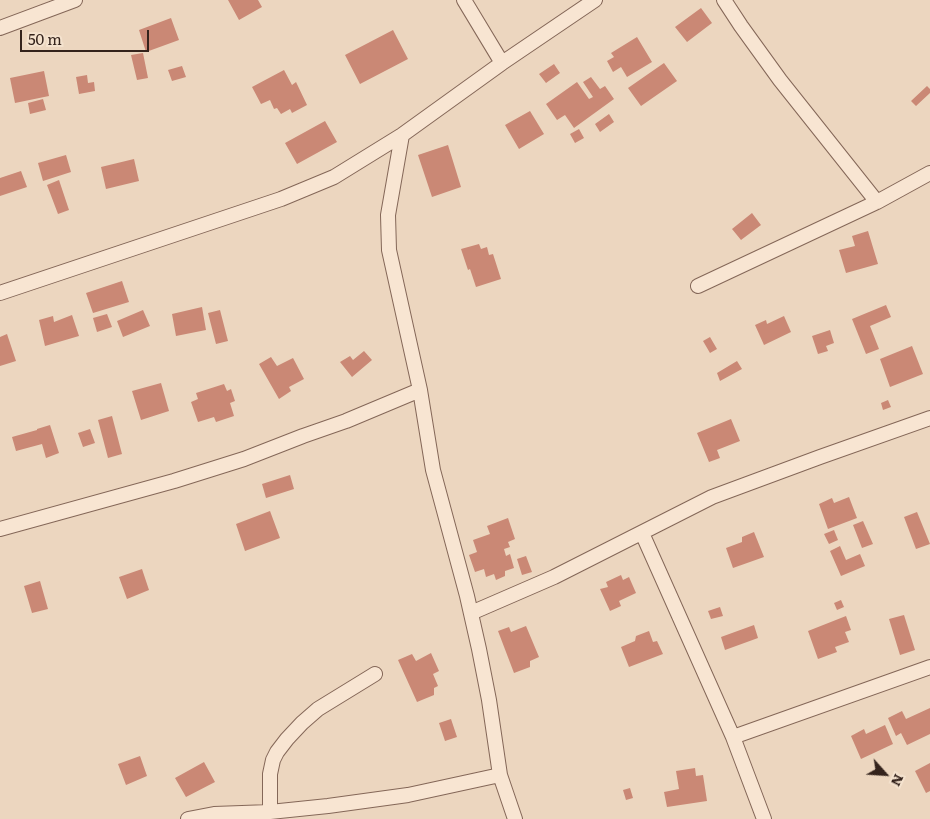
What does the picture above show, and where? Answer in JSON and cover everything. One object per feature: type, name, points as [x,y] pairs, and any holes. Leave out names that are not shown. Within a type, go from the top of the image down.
[{"type":"street","points":[[0,28],[75,0]]},
{"type":"street","points":[[464,0],[502,63]]},
{"type":"street","points":[[0,293],[280,198],[334,177],[402,135],[502,63],[595,0]]},
{"type":"street","points":[[724,0],[780,80],[877,202]]},
{"type":"street","points":[[402,135],[388,215],[389,250],[420,390],[433,470],[471,613],[489,700],[500,775],[515,819]]},
{"type":"street","points":[[698,286],[877,202],[930,173]]},
{"type":"street","points":[[0,529],[174,481],[244,459],[346,421],[420,390]]},
{"type":"street","points":[[471,613],[554,577],[712,497],[930,418]]},
{"type":"street","points":[[642,532],[733,737],[764,819]]},
{"type":"street","points":[[733,737],[930,667]]},
{"type":"street","points":[[270,812],[270,774],[276,752],[302,723],[318,709],[375,674]]},
{"type":"street","points":[[188,819],[214,814],[270,812],[328,806],[408,794],[500,775]]},
{"type":"building","points":[[228,0],[258,0],[262,7],[239,20]]},
{"type":"building","points":[[701,8],[712,23],[687,42],[675,27]]},
{"type":"building","points":[[171,18],[179,40],[146,52],[139,30]]},
{"type":"building","points":[[393,30],[408,59],[360,84],[345,55]]},
{"type":"building","points":[[637,37],[652,62],[627,77],[621,67],[613,72],[607,61],[614,57],[611,53]]},
{"type":"building","points":[[143,53],[148,78],[137,80],[131,55]]},
{"type":"building","points":[[664,63],[677,81],[641,106],[628,88]]},
{"type":"building","points":[[554,64],[560,73],[546,83],[539,74]]},
{"type":"building","points":[[182,66],[186,77],[172,81],[168,70]]},
{"type":"building","points":[[284,70],[292,85],[296,82],[307,105],[292,113],[290,109],[281,114],[277,108],[274,109],[270,100],[261,104],[252,87]]},
{"type":"building","points":[[44,71],[49,96],[15,103],[10,78]]},
{"type":"building","points":[[87,75],[88,83],[94,82],[95,91],[79,94],[76,77]]},
{"type":"building","points":[[591,77],[600,89],[605,86],[614,99],[574,128],[565,115],[557,120],[546,104],[577,82],[589,99],[593,97],[583,82]]},
{"type":"building","points":[[927,86],[930,89],[930,93],[916,106],[911,101]]},
{"type":"building","points":[[43,99],[46,110],[30,114],[28,103]]},
{"type":"building","points":[[530,111],[544,134],[519,149],[505,125]]},
{"type":"building","points":[[609,114],[614,122],[600,132],[595,124]]},
{"type":"building","points":[[325,121],[337,142],[297,164],[285,143]]},
{"type":"building","points":[[579,129],[584,138],[575,143],[570,134]]},
{"type":"building","points":[[448,145],[461,187],[432,197],[418,155]]},
{"type":"building","points":[[66,155],[71,172],[43,181],[38,163]]},
{"type":"building","points":[[134,159],[139,181],[106,189],[101,167]]},
{"type":"building","points":[[21,171],[27,187],[0,196],[0,178]]},
{"type":"building","points":[[59,180],[69,210],[58,214],[47,185]]},
{"type":"building","points":[[752,213],[761,225],[741,240],[732,229]]},
{"type":"building","points":[[868,231],[878,264],[846,273],[839,250],[855,246],[852,236]]},
{"type":"building","points":[[479,244],[481,249],[487,247],[489,255],[493,254],[501,279],[476,287],[461,249]]},
{"type":"building","points":[[122,281],[129,302],[93,313],[86,293]]},
{"type":"building","points":[[886,305],[891,317],[870,326],[879,349],[866,354],[852,319]]},
{"type":"building","points":[[202,307],[206,330],[176,336],[172,314]]},
{"type":"building","points":[[143,310],[150,326],[123,337],[117,321]]},
{"type":"building","points":[[220,310],[228,341],[216,344],[208,313]]},
{"type":"building","points":[[107,314],[112,327],[97,332],[93,318]]},
{"type":"building","points":[[72,315],[79,336],[45,346],[39,320],[53,316],[54,322]]},
{"type":"building","points":[[784,316],[791,332],[764,345],[755,325],[766,320],[767,324]]},
{"type":"building","points":[[830,330],[834,343],[826,346],[828,351],[818,354],[812,336]]},
{"type":"building","points":[[7,334],[16,361],[0,366],[0,337]]},
{"type":"building","points":[[710,337],[717,349],[710,353],[703,341]]},
{"type":"building","points":[[912,346],[923,374],[890,387],[880,359]]},
{"type":"building","points":[[364,351],[372,360],[352,377],[340,362],[350,356],[353,360]]},
{"type":"building","points":[[271,357],[277,366],[293,358],[304,379],[289,387],[291,391],[279,399],[259,364]]},
{"type":"building","points":[[737,361],[742,369],[720,381],[717,373]]},
{"type":"building","points":[[161,383],[169,411],[141,420],[132,391]]},
{"type":"building","points":[[224,384],[227,391],[231,389],[235,401],[230,403],[234,416],[216,422],[214,417],[198,422],[191,402],[198,399],[196,393]]},
{"type":"building","points":[[888,400],[891,407],[883,410],[881,403]]},
{"type":"building","points":[[112,416],[122,454],[108,458],[98,420]]},
{"type":"building","points":[[731,419],[740,441],[717,450],[720,458],[709,462],[697,433]]},
{"type":"building","points":[[50,425],[59,453],[46,458],[42,444],[16,451],[12,437]]},
{"type":"building","points":[[90,429],[95,443],[83,447],[78,433]]},
{"type":"building","points":[[290,475],[294,489],[266,498],[262,484]]},
{"type":"building","points":[[849,497],[857,518],[828,529],[819,504],[832,498],[834,503]]},
{"type":"building","points":[[270,511],[280,538],[245,551],[236,524]]},
{"type":"building","points":[[917,512],[930,544],[916,549],[904,517]]},
{"type":"building","points":[[508,518],[515,539],[508,542],[510,547],[504,549],[506,556],[510,554],[514,568],[505,571],[505,576],[496,580],[494,574],[486,577],[484,569],[475,572],[469,555],[477,552],[473,540],[490,534],[487,526]]},
{"type":"building","points":[[863,521],[873,544],[862,548],[853,525]]},
{"type":"building","points":[[834,530],[838,540],[829,544],[824,534]]},
{"type":"building","points":[[754,532],[764,557],[733,568],[726,548],[742,542],[742,537]]},
{"type":"building","points":[[840,546],[846,560],[860,554],[865,566],[841,576],[830,551]]},
{"type":"building","points":[[526,556],[532,572],[522,575],[517,559]]},
{"type":"building","points":[[142,569],[149,590],[127,599],[119,577]]},
{"type":"building","points":[[621,575],[623,580],[629,577],[636,593],[619,601],[621,606],[610,611],[600,589],[608,587],[606,582]]},
{"type":"building","points":[[40,581],[48,609],[32,613],[24,586]]},
{"type":"building","points":[[841,600],[844,607],[837,610],[834,603]]},
{"type":"building","points":[[720,607],[723,616],[711,619],[708,611]]},
{"type":"building","points":[[904,615],[915,650],[900,655],[889,619]]},
{"type":"building","points":[[846,616],[851,630],[845,632],[849,642],[835,647],[837,652],[818,659],[808,631]]},
{"type":"building","points":[[754,625],[758,638],[725,650],[721,637]]},
{"type":"building","points":[[526,626],[539,657],[530,661],[530,667],[514,673],[498,631],[509,627],[511,632]]},
{"type":"building","points":[[649,631],[653,642],[657,641],[663,654],[629,667],[621,647],[635,641],[636,636]]},
{"type":"building","points":[[431,653],[439,671],[433,674],[438,686],[434,688],[434,695],[417,702],[398,660],[412,654],[416,661]]},
{"type":"building","points":[[930,708],[930,734],[907,745],[901,733],[896,736],[888,718],[902,711],[906,719]]},
{"type":"building","points":[[451,719],[457,737],[445,741],[439,723]]},
{"type":"building","points":[[885,725],[893,744],[861,759],[851,736],[864,729],[866,734]]},
{"type":"building","points":[[140,756],[147,776],[126,785],[118,764]]},
{"type":"building","points":[[204,762],[215,782],[186,797],[175,778]]},
{"type":"building","points":[[930,763],[930,791],[926,793],[915,771]]},
{"type":"building","points":[[695,768],[696,776],[703,775],[707,801],[667,807],[664,792],[679,789],[676,771]]},
{"type":"building","points":[[630,788],[633,798],[626,800],[623,790]]}]
